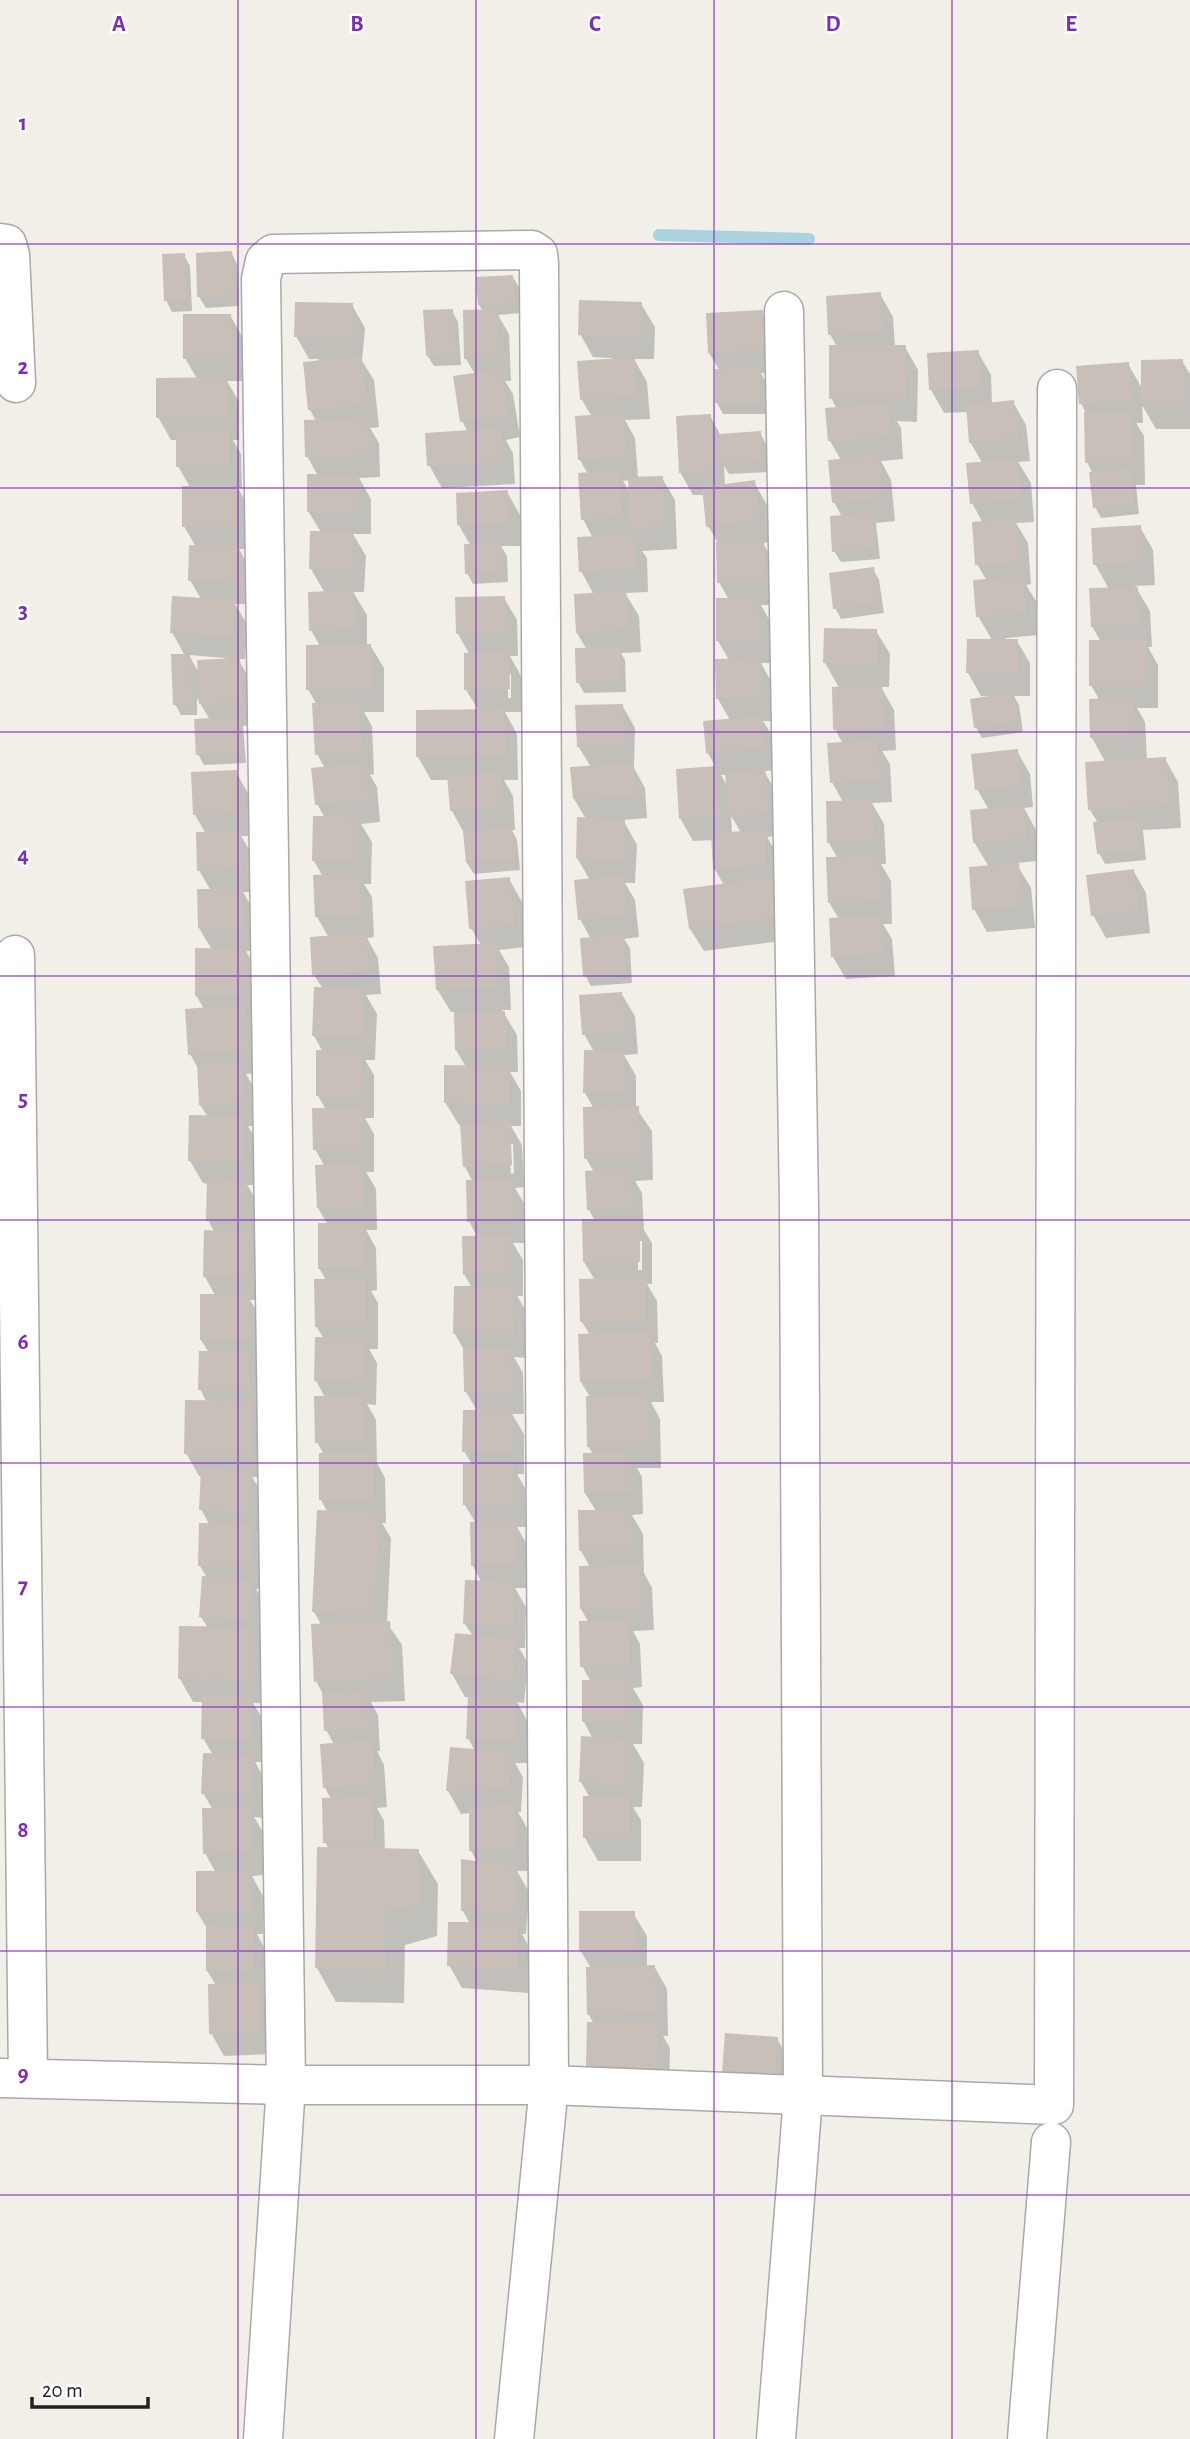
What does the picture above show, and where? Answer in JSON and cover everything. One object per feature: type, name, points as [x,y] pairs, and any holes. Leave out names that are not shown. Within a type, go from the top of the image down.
[{"type":"street","points":[[0,243],[7,244],[10,255],[16,383]]},
{"type":"street","points":[[263,2439],[286,2085],[261,279],[265,261],[273,254],[532,250],[538,254],[539,262],[549,2085],[514,2439]]},
{"type":"street","points":[[776,2439],[803,2097],[799,1204],[784,312]]},
{"type":"street","points":[[15,955],[14,2078],[286,2085],[549,2085],[1054,2105],[1057,388]]},
{"type":"street","points":[[1027,2439],[1051,2142]]},
{"type":"building","points":[[232,251],[234,295],[197,297],[196,253]]},
{"type":"building","points":[[185,253],[186,300],[164,301],[162,254]]},
{"type":"building","points":[[513,275],[515,303],[478,305],[476,277]]},
{"type":"building","points":[[881,292],[883,331],[828,335],[826,296]]},
{"type":"building","points":[[579,300],[642,302],[642,337],[578,335]]},
{"type":"building","points":[[295,302],[353,303],[352,338],[294,337]]},
{"type":"building","points":[[453,309],[456,354],[426,356],[423,310]]},
{"type":"building","points":[[496,309],[499,358],[464,359],[463,310]]},
{"type":"building","points":[[763,310],[765,350],[708,353],[706,313]]},
{"type":"building","points":[[183,314],[231,314],[232,358],[183,359]]},
{"type":"building","points":[[829,345],[906,345],[905,399],[829,399]]},
{"type":"building","points":[[979,350],[980,388],[929,390],[927,353]]},
{"type":"building","points":[[361,356],[367,404],[308,410],[303,362]]},
{"type":"building","points":[[635,357],[637,396],[580,400],[577,361]]},
{"type":"building","points":[[1183,359],[1185,406],[1141,407],[1141,360]]},
{"type":"building","points":[[1129,362],[1131,400],[1079,404],[1076,366]]},
{"type":"building","points":[[760,368],[760,404],[715,403],[715,369]]},
{"type":"building","points":[[501,369],[508,415],[460,422],[453,376]]},
{"type":"building","points":[[227,377],[227,417],[156,418],[156,378]]},
{"type":"building","points":[[1014,400],[1018,438],[969,443],[966,405]]},
{"type":"building","points":[[888,403],[891,437],[828,441],[825,408]]},
{"type":"building","points":[[1084,412],[1132,412],[1133,462],[1085,463]]},
{"type":"building","points":[[623,413],[626,457],[578,460],[575,416]]},
{"type":"building","points":[[711,414],[713,471],[679,473],[676,416]]},
{"type":"building","points":[[367,418],[368,455],[305,457],[304,420]]},
{"type":"building","points":[[501,428],[503,462],[427,466],[425,433]]},
{"type":"building","points":[[229,429],[230,466],[176,467],[176,430]]},
{"type":"building","points":[[761,431],[763,461],[721,464],[719,434]]},
{"type":"building","points":[[879,455],[883,498],[832,503],[828,460]]},
{"type":"building","points":[[1018,459],[1022,499],[970,504],[966,463]]},
{"type":"building","points":[[1130,468],[1134,504],[1093,508],[1089,472]]},
{"type":"building","points":[[619,470],[622,517],[581,520],[578,473]]},
{"type":"building","points":[[307,474],[359,475],[359,512],[307,512]]},
{"type":"building","points":[[663,476],[664,527],[630,528],[628,477]]},
{"type":"building","points":[[755,480],[760,520],[706,527],[702,487]]},
{"type":"building","points":[[182,486],[238,486],[238,527],[182,527]]},
{"type":"building","points":[[508,490],[509,523],[457,525],[456,493]]},
{"type":"building","points":[[872,513],[875,549],[832,552],[830,516]]},
{"type":"building","points":[[1015,518],[1019,562],[975,565],[972,522]]},
{"type":"building","points":[[1141,525],[1143,562],[1093,565],[1091,528]]},
{"type":"building","points":[[310,531],[353,531],[352,570],[309,569]]},
{"type":"building","points":[[634,534],[636,569],[579,572],[577,537]]},
{"type":"building","points":[[764,541],[765,582],[717,583],[716,542]]},
{"type":"building","points":[[501,543],[503,572],[465,574],[464,544]]},
{"type":"building","points":[[189,545],[239,546],[238,582],[188,581]]},
{"type":"building","points":[[874,567],[879,602],[833,609],[829,573]]},
{"type":"building","points":[[1023,576],[1026,613],[976,617],[973,580]]},
{"type":"building","points":[[1138,587],[1139,625],[1091,627],[1089,588]]},
{"type":"building","points":[[354,590],[355,629],[309,631],[308,592]]},
{"type":"building","points":[[626,591],[629,629],[576,633],[574,594]]},
{"type":"building","points":[[172,596],[235,600],[233,637],[170,633]]},
{"type":"building","points":[[505,596],[506,634],[456,634],[455,597]]},
{"type":"building","points":[[716,598],[759,598],[760,641],[716,641]]},
{"type":"building","points":[[824,628],[877,629],[877,665],[823,663]]},
{"type":"building","points":[[967,639],[1018,639],[1017,673],[966,673]]},
{"type":"building","points":[[1089,640],[1146,640],[1146,686],[1089,686]]},
{"type":"building","points":[[371,644],[372,689],[306,690],[306,645]]},
{"type":"building","points":[[620,647],[621,681],[576,683],[575,648]]},
{"type":"building","points":[[509,651],[510,689],[464,690],[464,653]]},
{"type":"building","points":[[171,654],[190,654],[192,704],[173,705]]},
{"type":"building","points":[[240,658],[242,703],[199,704],[197,660]]},
{"type":"building","points":[[760,658],[761,698],[716,699],[715,659]]},
{"type":"building","points":[[882,685],[884,728],[833,730],[832,687]]},
{"type":"building","points":[[1014,692],[1018,721],[974,728],[970,699]]},
{"type":"building","points":[[1133,697],[1135,737],[1090,738],[1089,699]]},
{"type":"building","points":[[359,701],[362,752],[315,755],[312,703]]},
{"type":"building","points":[[623,704],[624,745],[577,747],[575,705]]},
{"type":"building","points":[[505,709],[505,757],[416,757],[416,710]]},
{"type":"building","points":[[762,716],[765,748],[706,753],[703,721]]},
{"type":"building","points":[[240,717],[241,753],[196,755],[194,719]]},
{"type":"building","points":[[877,740],[880,779],[830,783],[827,743]]},
{"type":"building","points":[[1018,749],[1021,785],[975,790],[971,754]]},
{"type":"building","points":[[1166,757],[1169,805],[1088,810],[1085,762]]},
{"type":"building","points":[[365,762],[368,800],[315,805],[311,768]]},
{"type":"building","points":[[633,763],[635,796],[573,799],[570,767]]},
{"type":"building","points":[[717,766],[720,816],[679,819],[676,769]]},
{"type":"building","points":[[765,769],[769,813],[729,817],[725,773]]},
{"type":"building","points":[[237,770],[239,813],[193,815],[191,772]]},
{"type":"building","points":[[501,771],[503,808],[450,811],[447,775]]},
{"type":"building","points":[[872,800],[874,841],[827,843],[826,801]]},
{"type":"building","points":[[1024,805],[1026,838],[973,843],[970,810]]},
{"type":"building","points":[[313,816],[359,817],[359,862],[312,861]]},
{"type":"building","points":[[577,817],[625,820],[623,861],[576,858]]},
{"type":"building","points":[[1138,818],[1141,850],[1097,854],[1093,822]]},
{"type":"building","points":[[512,827],[514,859],[466,863],[463,831]]},
{"type":"building","points":[[765,830],[766,865],[713,869],[711,833]]},
{"type":"building","points":[[241,831],[242,869],[197,871],[196,832]]},
{"type":"building","points":[[879,856],[880,901],[828,903],[826,857]]},
{"type":"building","points":[[1019,863],[1023,906],[972,910],[969,867]]},
{"type":"building","points":[[1134,869],[1138,910],[1091,916],[1086,875]]},
{"type":"building","points":[[359,873],[362,915],[315,917],[313,875]]},
{"type":"building","points":[[623,875],[627,914],[578,920],[574,880]]},
{"type":"building","points":[[510,877],[514,925],[469,929],[465,881]]},
{"type":"building","points":[[773,877],[778,917],[689,929],[683,889]]},
{"type":"building","points":[[197,889],[243,889],[244,928],[198,928]]},
{"type":"building","points":[[880,915],[883,953],[831,957],[829,918]]},
{"type":"building","points":[[366,933],[369,971],[312,975],[310,937]]},
{"type":"building","points":[[624,935],[626,973],[583,976],[580,938]]},
{"type":"building","points":[[497,943],[499,987],[436,990],[433,946]]},
{"type":"building","points":[[195,948],[247,949],[246,996],[195,996]]},
{"type":"building","points":[[314,987],[364,989],[363,1037],[312,1036]]},
{"type":"building","points":[[622,992],[626,1032],[582,1035],[579,995]]},
{"type":"building","points":[[245,1004],[248,1050],[188,1055],[185,1009]]},
{"type":"building","points":[[505,1011],[505,1049],[455,1050],[454,1012]]},
{"type":"building","points":[[316,1050],[362,1050],[362,1096],[316,1096]]},
{"type":"building","points":[[584,1050],[624,1051],[624,1093],[583,1093]]},
{"type":"building","points":[[242,1063],[243,1103],[199,1105],[197,1064]]},
{"type":"building","points":[[444,1065],[509,1066],[509,1104],[444,1103]]},
{"type":"building","points":[[639,1106],[640,1158],[584,1159],[583,1107]]},
{"type":"building","points":[[312,1108],[362,1109],[362,1150],[313,1150]]},
{"type":"building","points":[[189,1115],[245,1116],[243,1162],[188,1161]]},
{"type":"building","points":[[510,1121],[512,1165],[463,1167],[460,1124]]},
{"type":"building","points":[[364,1164],[364,1208],[317,1208],[315,1165]]},
{"type":"building","points":[[630,1168],[632,1208],[587,1210],[585,1171]]},
{"type":"building","points":[[207,1178],[246,1179],[246,1221],[206,1221]]},
{"type":"building","points":[[512,1179],[513,1220],[467,1222],[466,1180]]},
{"type":"building","points":[[582,1219],[640,1219],[640,1262],[583,1262]]},
{"type":"building","points":[[318,1223],[364,1223],[365,1268],[318,1269]]},
{"type":"building","points":[[204,1230],[249,1232],[249,1278],[203,1277]]},
{"type":"building","points":[[511,1235],[511,1274],[463,1275],[462,1236]]},
{"type":"building","points":[[645,1277],[646,1321],[580,1322],[579,1279]]},
{"type":"building","points":[[365,1278],[366,1326],[315,1327],[314,1279]]},
{"type":"building","points":[[454,1286],[514,1286],[513,1335],[453,1334]]},
{"type":"building","points":[[200,1294],[249,1294],[249,1340],[200,1340]]},
{"type":"building","points":[[650,1331],[651,1379],[580,1382],[578,1334]]},
{"type":"building","points":[[315,1337],[365,1338],[364,1382],[314,1381]]},
{"type":"building","points":[[511,1348],[512,1392],[464,1392],[463,1349]]},
{"type":"building","points":[[199,1351],[250,1351],[250,1390],[198,1390]]},
{"type":"building","points":[[648,1394],[649,1446],[587,1447],[586,1396]]},
{"type":"building","points":[[364,1395],[365,1442],[315,1443],[314,1396]]},
{"type":"building","points":[[185,1400],[253,1401],[252,1455],[184,1454]]},
{"type":"building","points":[[463,1410],[512,1410],[512,1452],[462,1452]]},
{"type":"building","points":[[630,1452],[631,1492],[584,1493],[583,1453]]},
{"type":"building","points":[[319,1453],[373,1453],[373,1500],[319,1500]]},
{"type":"building","points":[[513,1463],[514,1504],[463,1505],[463,1464]]},
{"type":"building","points":[[201,1468],[251,1471],[248,1513],[199,1510]]},
{"type":"building","points":[[317,1510],[379,1513],[374,1616],[312,1612]]},
{"type":"building","points":[[578,1510],[631,1510],[632,1551],[579,1551]]},
{"type":"building","points":[[470,1522],[516,1522],[517,1565],[471,1566]]},
{"type":"building","points":[[199,1523],[252,1523],[251,1567],[198,1566]]},
{"type":"building","points":[[640,1564],[641,1608],[580,1609],[579,1566]]},
{"type":"building","points":[[202,1576],[253,1580],[249,1621],[199,1617]]},
{"type":"building","points":[[465,1580],[514,1582],[513,1626],[463,1624]]},
{"type":"building","points":[[628,1620],[630,1665],[580,1667],[579,1621]]},
{"type":"building","points":[[390,1621],[393,1678],[314,1682],[311,1624]]},
{"type":"building","points":[[179,1626],[254,1627],[254,1680],[178,1679]]},
{"type":"building","points":[[455,1633],[516,1639],[512,1681],[450,1674]]},
{"type":"building","points":[[582,1680],[630,1680],[630,1722],[582,1722]]},
{"type":"building","points":[[366,1690],[368,1729],[324,1731],[322,1691]]},
{"type":"building","points":[[202,1695],[251,1697],[251,1740],[201,1739]]},
{"type":"building","points":[[468,1696],[517,1699],[515,1741],[466,1739]]},
{"type":"building","points":[[581,1736],[631,1739],[630,1785],[579,1782]]},
{"type":"building","points":[[372,1740],[375,1785],[323,1788],[320,1744]]},
{"type":"building","points":[[450,1747],[511,1752],[509,1789],[446,1791]]},
{"type":"building","points":[[203,1753],[253,1755],[252,1795],[201,1794]]},
{"type":"building","points":[[372,1796],[374,1841],[323,1843],[322,1798]]},
{"type":"building","points":[[583,1796],[629,1796],[629,1838],[583,1838]]},
{"type":"building","points":[[515,1803],[515,1848],[469,1851],[469,1808]]},
{"type":"building","points":[[202,1808],[251,1808],[252,1853],[203,1854]]},
{"type":"building","points":[[317,1847],[419,1849],[419,1903],[386,1912],[385,1970],[315,1968]]},
{"type":"building","points":[[461,1859],[517,1867],[514,1912],[461,1911]]},
{"type":"building","points":[[196,1871],[251,1871],[251,1912],[196,1912]]},
{"type":"building","points":[[579,1911],[635,1911],[635,1951],[579,1951]]},
{"type":"building","points":[[448,1922],[517,1922],[517,1970],[447,1966]]},
{"type":"building","points":[[206,1925],[254,1926],[253,1971],[206,1971]]},
{"type":"building","points":[[655,1965],[656,2013],[587,2015],[586,1967]]},
{"type":"building","points":[[259,1982],[261,2032],[209,2034],[208,1984]]},
{"type":"building","points":[[587,2022],[658,2023],[656,2068],[586,2067]]},
{"type":"building","points":[[725,2033],[778,2037],[775,2077],[722,2073]]},
{"type":"waterway","points":[[659,235],[809,239]]}]
